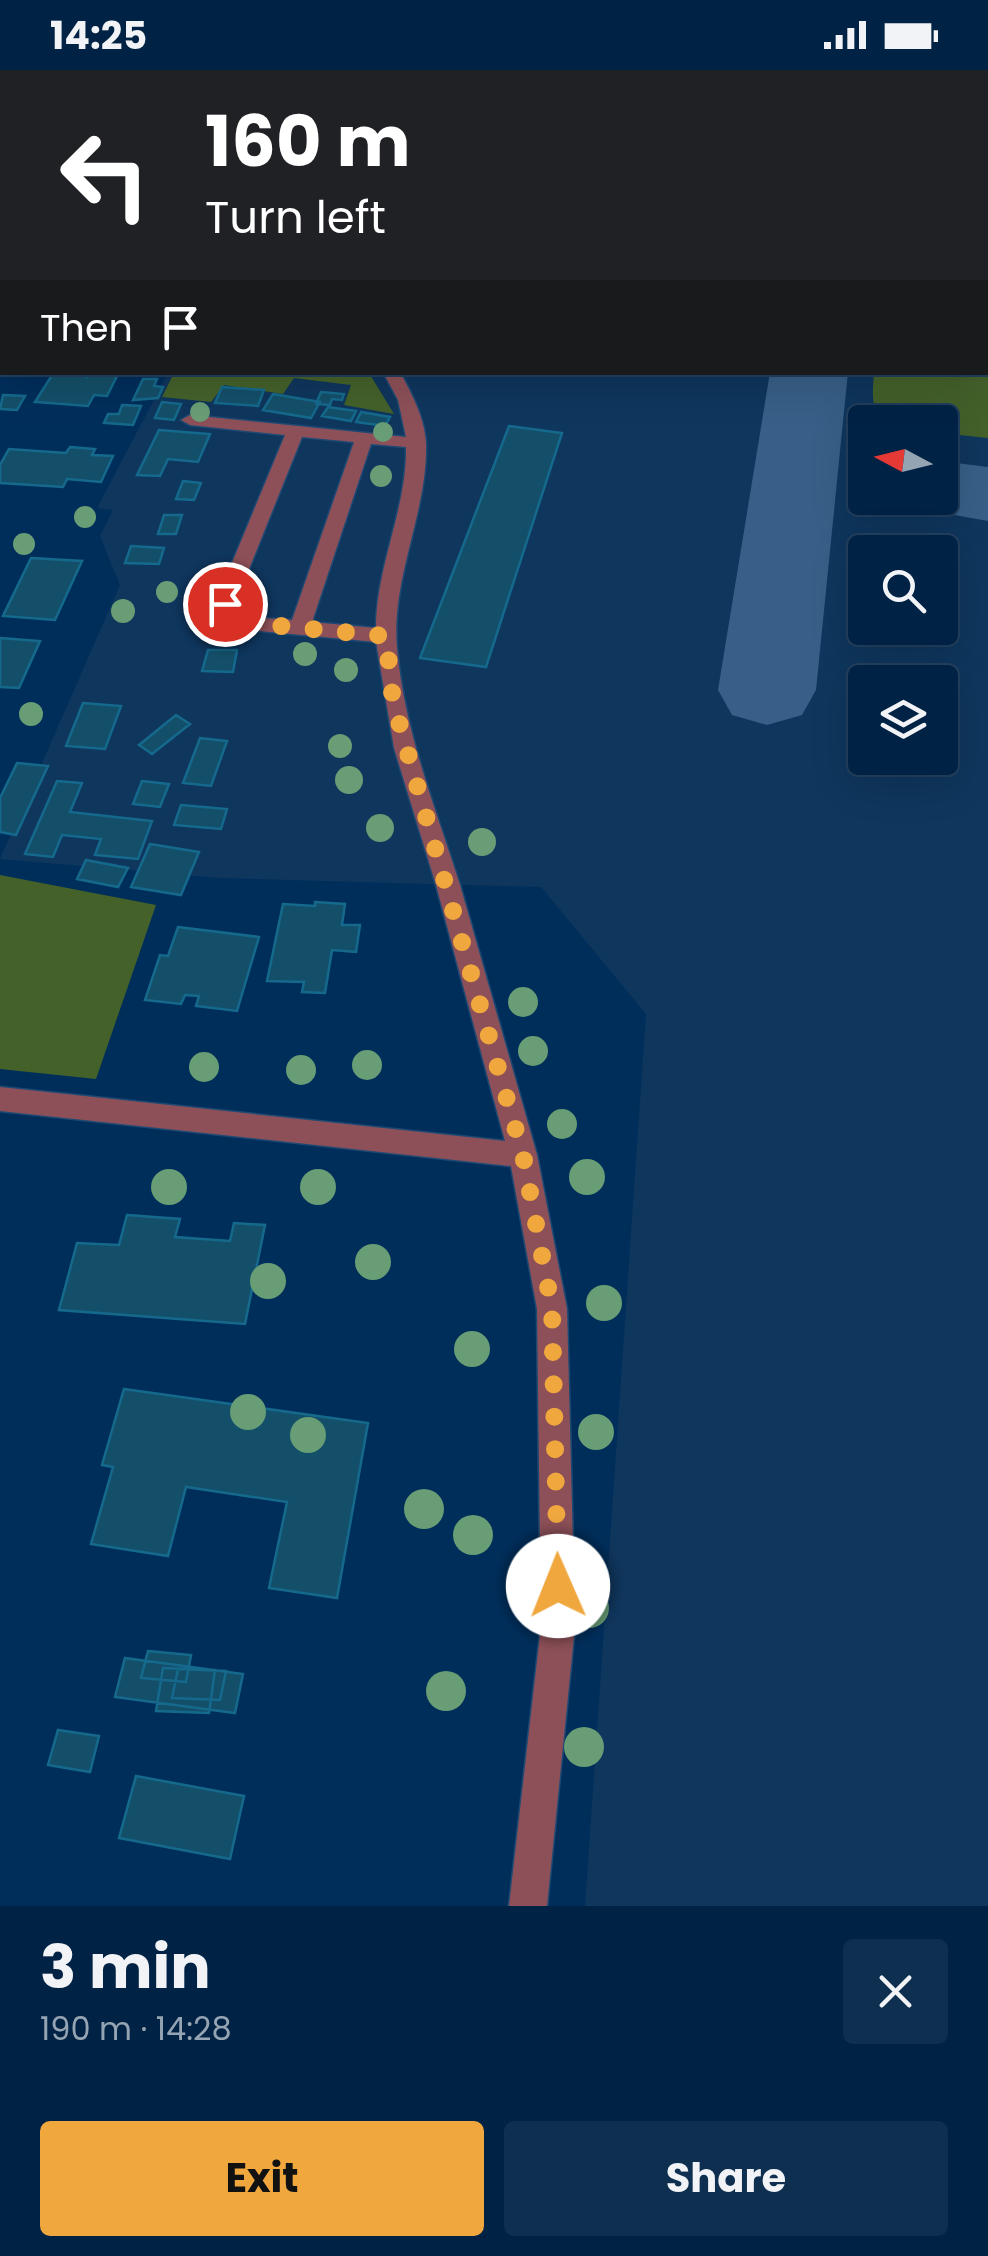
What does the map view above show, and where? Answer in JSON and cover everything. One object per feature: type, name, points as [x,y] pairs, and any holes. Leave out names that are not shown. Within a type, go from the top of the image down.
[{"type":"street","points":[[393,375],[414,410],[417,444],[386,604],[393,701],[523,1155],[552,1308],[558,1626],[528,1906]]},
{"type":"street","points":[[190,420],[417,444]]},
{"type":"street","points":[[296,431],[225,604],[232,616],[240,620],[386,636]]},
{"type":"street","points":[[300,627],[364,439]]},
{"type":"street","points":[[0,1099],[523,1155]]},
{"type":"shaded area","points":[[167,375],[988,375],[988,1906],[585,1906],[646,1014],[541,887],[220,878],[0,859],[120,585],[100,536],[113,510],[97,508]]},
{"type":"green space","points":[[173,375],[370,375],[394,414],[344,405],[351,385],[294,378],[283,394],[224,385],[211,402],[162,397]]},
{"type":"green space","points":[[874,375],[988,375],[988,438],[958,435],[958,405],[874,405]]},
{"type":"green space","points":[[0,875],[156,905],[96,1079],[0,1069]]},
{"type":"building","points":[[52,375],[118,375],[107,396],[94,395],[88,406],[35,402]]},
{"type":"building","points":[[143,379],[157,379],[154,386],[163,387],[158,398],[133,400]]},
{"type":"building","points":[[222,387],[264,390],[258,406],[215,403]]},
{"type":"building","points":[[321,392],[344,394],[342,400],[332,399],[330,405],[316,404]]},
{"type":"building","points":[[273,394],[320,402],[311,418],[263,410]]},
{"type":"building","points":[[3,395],[25,396],[17,410],[0,409]]},
{"type":"building","points":[[162,402],[181,404],[174,420],[155,418]]},
{"type":"building","points":[[122,405],[141,406],[133,425],[104,423],[108,414],[119,414]]},
{"type":"building","points":[[328,407],[356,411],[351,421],[322,416]]},
{"type":"building","points":[[361,412],[390,417],[385,426],[356,422]]},
{"type":"building","points":[[509,426],[562,433],[486,667],[420,658]]},
{"type":"building","points":[[159,430],[210,434],[198,462],[168,459],[160,476],[137,475]]},
{"type":"building","points":[[70,447],[95,449],[92,455],[113,456],[101,482],[67,479],[63,487],[0,483],[0,465],[9,449],[66,453]]},
{"type":"building","points":[[183,481],[201,483],[194,500],[176,499]]},
{"type":"building","points":[[164,515],[182,515],[176,534],[158,534]]},
{"type":"building","points":[[131,546],[164,548],[159,564],[125,563]]},
{"type":"building","points":[[31,558],[82,561],[55,620],[3,616]]},
{"type":"building","points":[[0,638],[40,641],[19,688],[0,687]]},
{"type":"building","points":[[208,650],[237,650],[233,672],[202,671]]},
{"type":"building","points":[[83,703],[121,706],[105,749],[66,746]]},
{"type":"building","points":[[176,715],[190,724],[152,754],[139,745]]},
{"type":"building","points":[[200,738],[227,741],[211,786],[183,783]]},
{"type":"building","points":[[17,763],[48,766],[16,835],[0,832],[0,798]]},
{"type":"building","points":[[57,781],[82,783],[70,812],[152,821],[138,859],[95,855],[101,839],[62,835],[53,857],[25,854]]},
{"type":"building","points":[[142,781],[169,784],[160,807],[133,804]]},
{"type":"building","points":[[181,805],[227,809],[221,829],[174,825]]},
{"type":"building","points":[[150,844],[199,852],[181,895],[131,887]]},
{"type":"building","points":[[86,860],[128,868],[118,887],[77,879]]},
{"type":"building","points":[[315,902],[345,904],[342,925],[360,925],[356,952],[332,950],[325,993],[302,992],[304,982],[267,981],[283,904],[315,906]]},
{"type":"building","points":[[178,927],[259,937],[237,1011],[196,1006],[199,996],[185,995],[181,1004],[145,1000],[160,955],[168,956]]},
{"type":"building","points":[[127,1215],[180,1219],[175,1237],[230,1241],[234,1223],[265,1225],[245,1324],[59,1310],[77,1243],[119,1245]]},
{"type":"building","points":[[124,1389],[368,1423],[337,1598],[269,1588],[287,1502],[186,1487],[168,1556],[91,1544],[113,1467],[102,1465]]},
{"type":"building","points":[[148,1651],[191,1655],[186,1682],[141,1678]]},
{"type":"building","points":[[125,1658],[243,1674],[235,1713],[115,1697]]},
{"type":"building","points":[[163,1668],[215,1670],[209,1713],[156,1711]]},
{"type":"building","points":[[178,1669],[226,1671],[220,1700],[172,1698]]},
{"type":"building","points":[[58,1730],[99,1736],[90,1772],[48,1765]]},
{"type":"building","points":[[136,1776],[244,1796],[230,1859],[119,1838]]},
{"type":"taxiway","points":[[767,690],[809,375]]},
{"type":"taxiway","points":[[958,490],[988,494]]},
{"type":"route","points":[[225,604],[232,616],[249,623],[386,636],[386,668],[393,701],[523,1155],[552,1308],[558,1586]]}]
